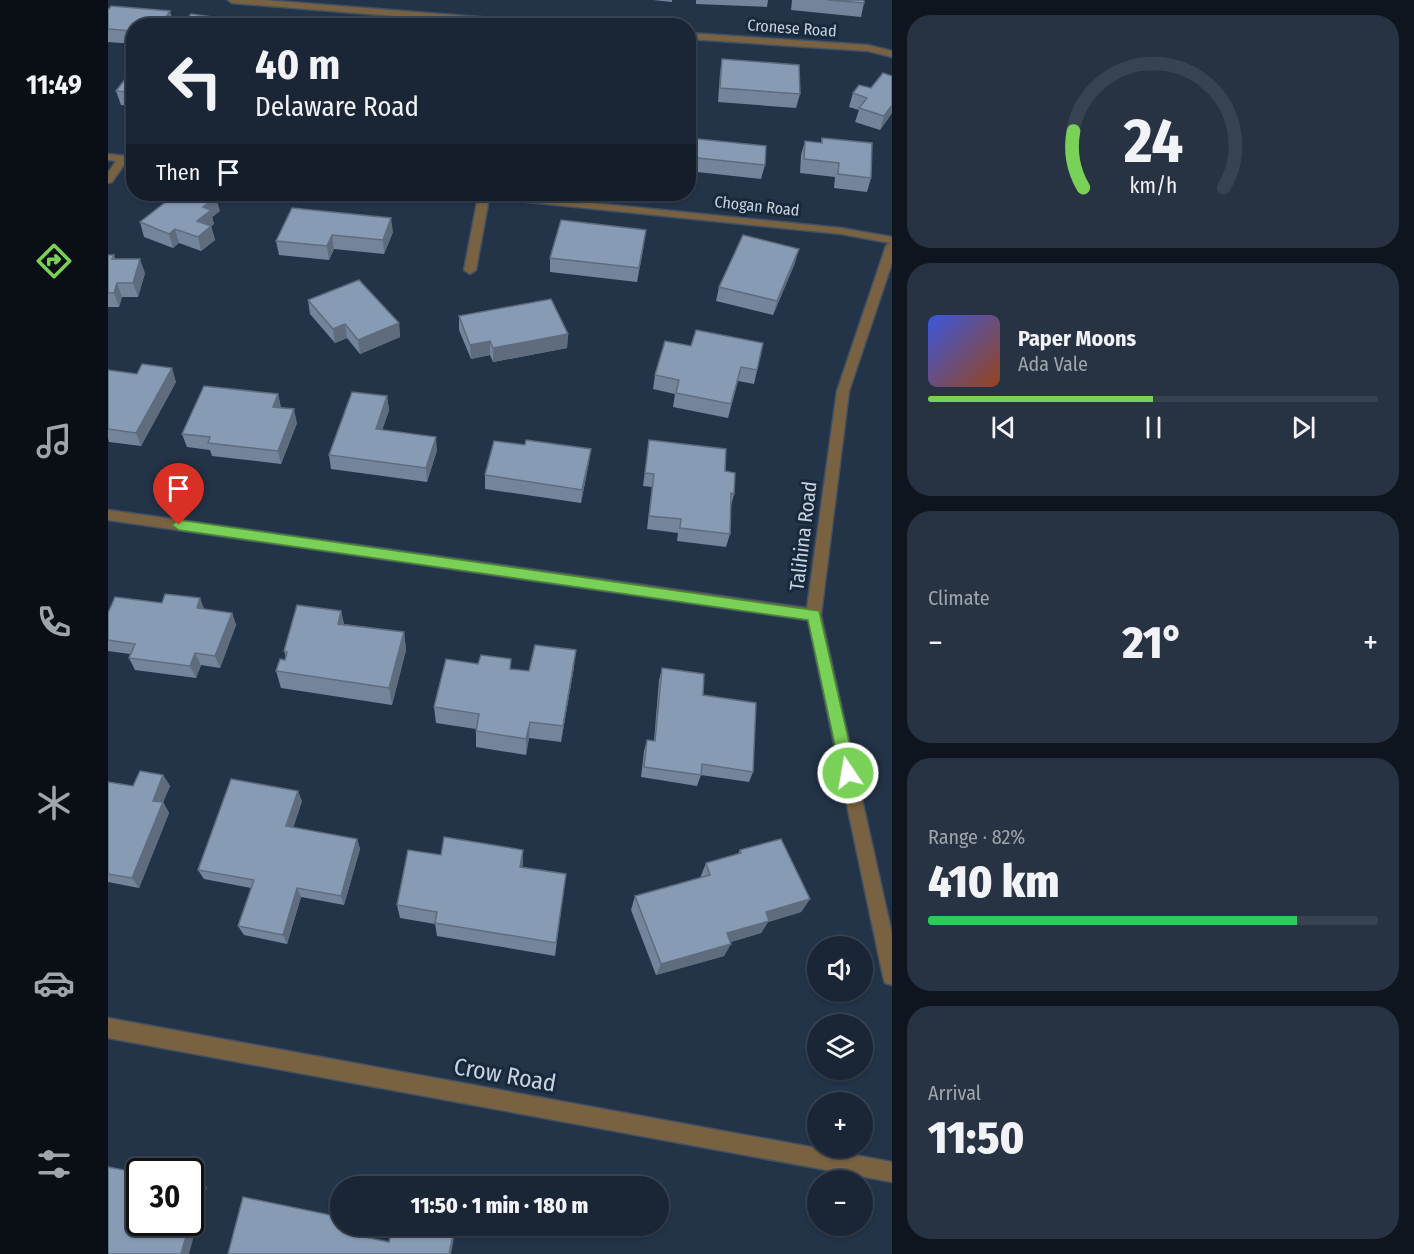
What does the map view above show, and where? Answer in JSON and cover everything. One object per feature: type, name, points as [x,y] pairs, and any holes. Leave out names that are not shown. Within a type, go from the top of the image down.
[{"type":"street","points":[[232,0],[455,18]]},
{"type":"street","name":"Cronese Road","points":[[696,37],[868,48],[892,54]]},
{"type":"street","points":[[108,158],[126,160]]},
{"type":"street","points":[[108,180],[126,162]]},
{"type":"street","points":[[470,270],[479,201]]},
{"type":"street","name":"Chogan Road","points":[[548,201],[842,231],[892,240]]},
{"type":"street","name":"Talihina Road","points":[[892,246],[843,391],[814,615],[892,976]]},
{"type":"street","points":[[108,515],[814,615]]},
{"type":"street","name":"Crow Road","points":[[108,1028],[892,1172]]},
{"type":"building","points":[[828,0],[864,0],[864,3]]},
{"type":"building","points":[[111,6],[170,11],[165,18],[126,18],[126,30],[108,29]]},
{"type":"building","points":[[191,14],[213,17],[212,18],[188,18]]},
{"type":"building","points":[[722,59],[799,65],[800,94],[720,88]]},
{"type":"building","points":[[883,73],[892,76],[892,105],[884,116],[859,108],[867,98],[853,93],[859,85],[871,88]]},
{"type":"building","points":[[126,78],[126,92],[116,91]]},
{"type":"building","points":[[822,138],[872,143],[871,178],[838,174],[839,163],[804,159],[805,141],[822,143]]},
{"type":"building","points":[[696,139],[766,146],[765,165],[696,158]]},
{"type":"building","points":[[167,201],[211,201],[203,207],[211,210],[197,221],[211,226],[198,237],[175,229],[169,234],[140,222]]},
{"type":"building","points":[[292,208],[391,218],[383,240],[332,235],[327,246],[276,241]]},
{"type":"building","points":[[561,220],[646,230],[639,268],[550,258]]},
{"type":"building","points":[[743,235],[799,249],[777,301],[719,287]]},
{"type":"building","points":[[108,255],[114,255],[112,259],[140,259],[133,283],[117,283],[114,293],[108,293]]},
{"type":"building","points":[[359,280],[399,323],[358,340],[345,324],[333,329],[308,300]]},
{"type":"building","points":[[551,299],[568,334],[493,348],[490,341],[470,345],[459,316]]},
{"type":"building","points":[[696,330],[763,343],[757,370],[741,367],[731,404],[676,393],[679,380],[655,375],[665,341],[691,346]]},
{"type":"building","points":[[142,364],[172,368],[136,433],[108,429],[108,370],[137,374]]},
{"type":"building","points":[[204,386],[278,394],[273,407],[294,409],[278,451],[208,443],[210,437],[182,434]]},
{"type":"building","points":[[352,392],[387,396],[376,429],[436,437],[426,468],[329,455]]},
{"type":"building","points":[[526,440],[591,449],[582,490],[485,475],[494,441],[525,445]]},
{"type":"building","points":[[649,440],[726,449],[725,471],[735,473],[734,494],[731,493],[730,534],[680,528],[681,519],[649,516],[654,474],[645,473]]},
{"type":"building","points":[[165,594],[200,598],[197,608],[232,613],[215,656],[195,653],[190,666],[129,658],[135,644],[108,640],[108,613],[115,597],[162,603]]},
{"type":"building","points":[[297,605],[341,611],[338,624],[404,632],[389,688],[276,671],[280,659],[285,660],[287,652],[284,651]]},
{"type":"building","points":[[535,645],[576,650],[563,726],[530,722],[526,739],[476,731],[479,714],[434,707],[446,659],[478,664],[481,655],[511,659],[510,669],[529,671]]},
{"type":"building","points":[[662,668],[704,674],[703,695],[756,703],[753,772],[702,764],[701,775],[644,767],[647,740],[655,741]]},
{"type":"building","points":[[140,771],[163,775],[153,801],[163,802],[132,878],[108,874],[108,782],[133,786]]},
{"type":"building","points":[[231,779],[298,791],[286,826],[357,839],[341,896],[297,888],[283,935],[238,926],[254,880],[198,870]]},
{"type":"building","points":[[444,837],[523,850],[520,867],[566,874],[556,943],[435,923],[437,912],[397,905],[408,850],[441,855]]},
{"type":"building","points":[[781,839],[810,899],[766,912],[769,921],[727,933],[731,944],[661,964],[635,896],[710,875],[706,863],[741,853],[740,850]]},
{"type":"building","points":[[108,1167],[126,1170],[126,1236],[186,1236],[181,1254],[108,1254]]},
{"type":"building","points":[[243,1197],[330,1215],[330,1236],[360,1236],[389,1242],[390,1236],[453,1236],[449,1254],[228,1254]]},
{"type":"route","points":[[179,525],[814,615],[848,773]]}]
